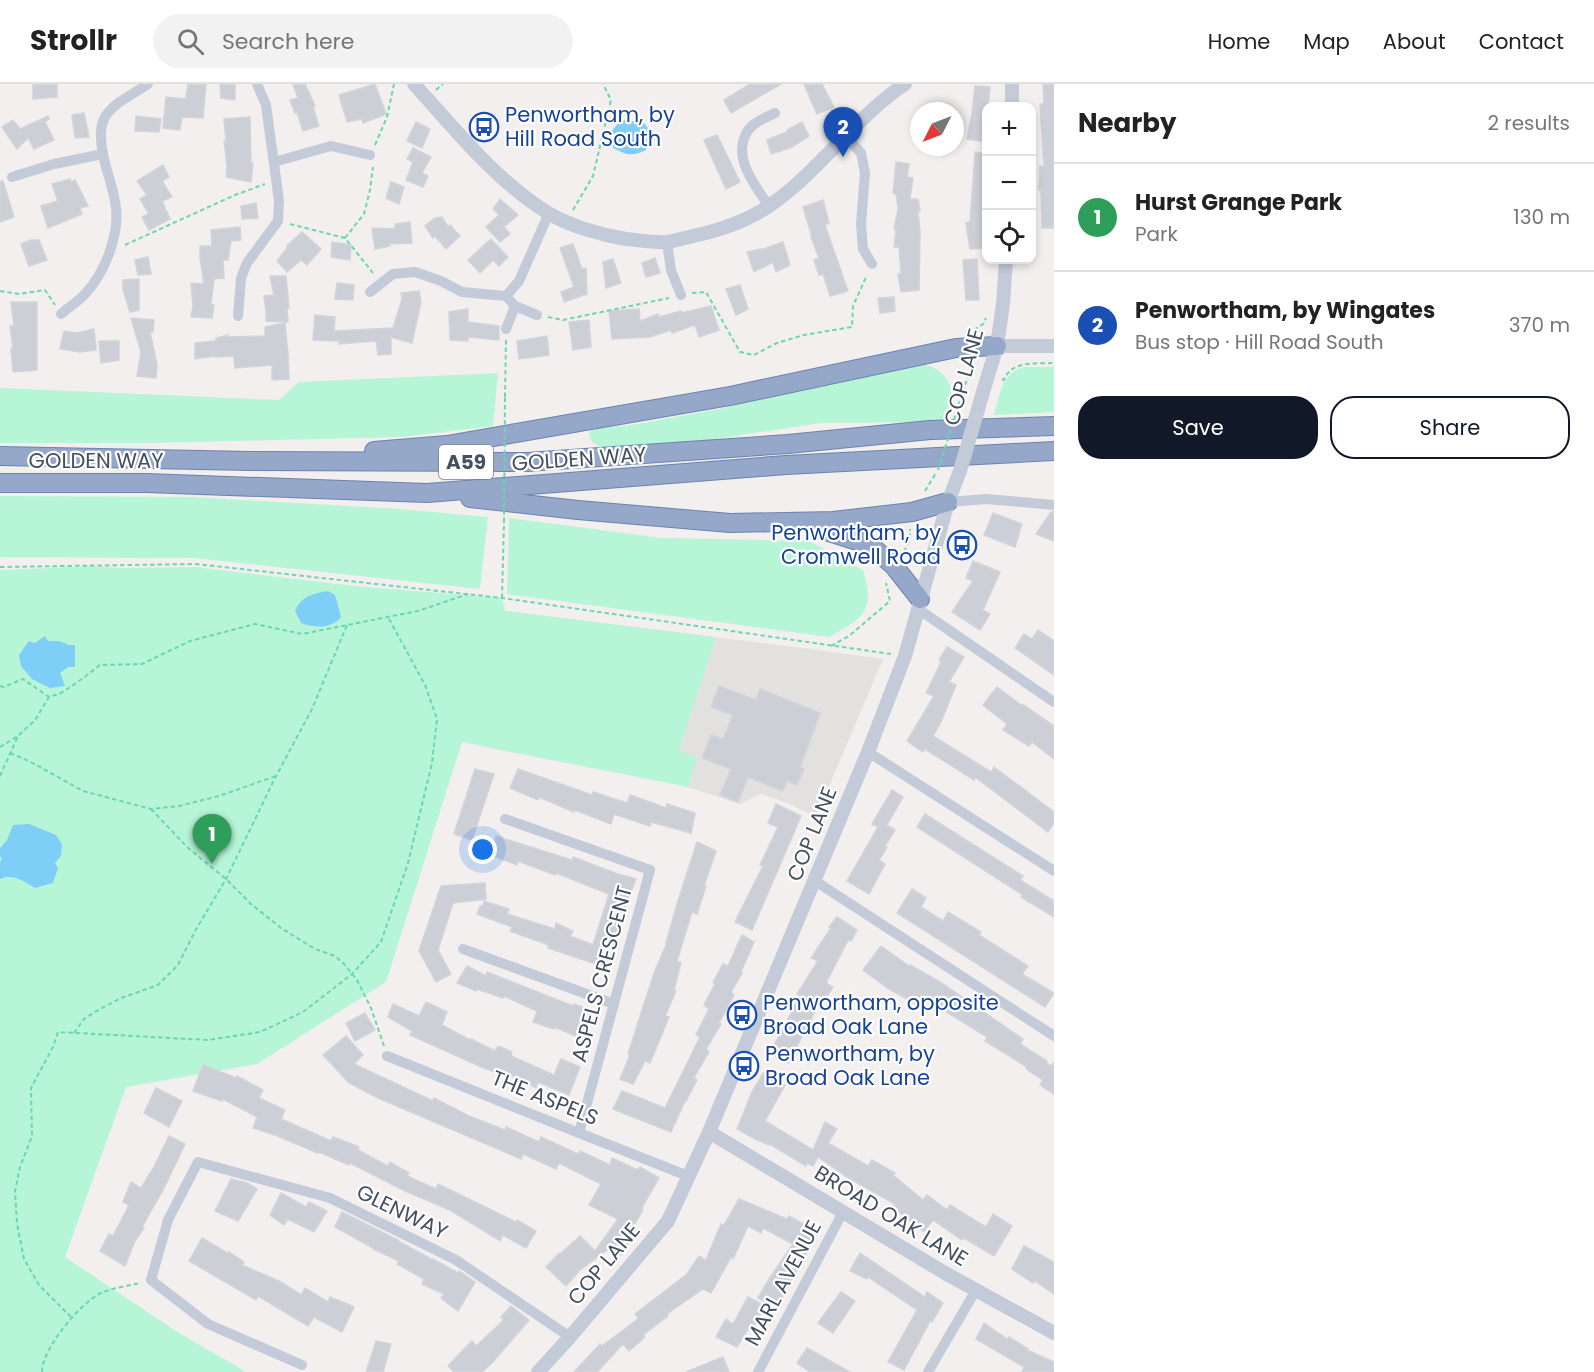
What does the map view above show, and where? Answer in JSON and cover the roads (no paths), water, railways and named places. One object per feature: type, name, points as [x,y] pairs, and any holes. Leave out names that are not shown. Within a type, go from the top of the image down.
[{"type":"highway","points":[[250,461],[447,445],[730,396],[956,348],[997,346]]},
{"type":"highway","name":"GOLDEN WAY","points":[[0,456],[250,461],[527,462],[788,444],[930,430],[1054,426]]},
{"type":"highway","name":"GOLDEN WAY","points":[[0,483],[146,483],[427,493],[786,465],[1054,451]]},
{"type":"highway","points":[[427,493],[730,524],[833,521],[912,512],[948,502]]},
{"type":"highway","points":[[795,522],[870,545],[894,566],[919,604]]},
{"type":"street","points":[[61,314],[86,294],[98,277],[109,252],[116,226],[116,208],[100,131],[105,117],[113,106],[148,84]]},
{"type":"street","points":[[238,316],[241,278],[278,221],[279,201],[266,105],[257,84]]},
{"type":"street","points":[[414,84],[516,191],[549,213],[566,222],[611,237],[667,242],[717,230],[741,221],[769,206],[810,171],[844,135],[892,92],[905,84]]},
{"type":"street","points":[[1012,84],[1012,102]]},
{"type":"street","points":[[769,206],[748,175],[742,147],[746,133],[752,126],[775,113]]},
{"type":"street","points":[[844,135],[861,153],[865,173],[861,224],[863,249],[872,264]]},
{"type":"street","points":[[274,162],[331,146],[370,155]]},
{"type":"street","points":[[12,177],[54,164],[103,154]]},
{"type":"street","points":[[506,296],[519,281],[549,213]]},
{"type":"street","points":[[667,242],[671,270],[681,295]]},
{"type":"street","name":"COP LANE","points":[[538,1372],[668,1221],[709,1132],[815,881],[905,656],[948,502],[960,471],[997,346],[1003,304],[1005,264]]},
{"type":"street","points":[[370,292],[393,274],[415,272],[441,281],[462,292],[506,296],[515,306],[537,315]]},
{"type":"street","points":[[506,329],[515,306]]},
{"type":"street","points":[[997,346],[1054,346]]},
{"type":"street","points":[[948,502],[987,499],[1054,505]]},
{"type":"street","points":[[919,604],[1054,702]]},
{"type":"street","points":[[868,752],[1054,871]]},
{"type":"street","name":"ASPELS CRESCENT","points":[[505,819],[650,870],[579,1133]]},
{"type":"street","points":[[815,881],[1054,1036]]},
{"type":"street","points":[[463,949],[614,1004]]},
{"type":"street","name":"THE ASPELS","points":[[387,1056],[688,1176]]},
{"type":"street","name":"BROAD OAK LANE","points":[[709,1132],[945,1273],[1054,1333]]},
{"type":"street","name":"GLENWAY","points":[[302,1365],[208,1324],[152,1280],[168,1220],[198,1162],[330,1198],[456,1260],[570,1337]]},
{"type":"street","name":"MARL AVENUE","points":[[758,1372],[843,1212]]},
{"type":"street","points":[[928,1372],[976,1290]]},
{"type":"water","points":[[621,120],[643,122],[653,134],[646,150],[630,154],[613,148],[610,133]]},
{"type":"water","points":[[328,591],[335,595],[341,617],[332,624],[323,626],[301,623],[295,611],[300,602]]},
{"type":"water","points":[[45,636],[48,641],[75,645],[75,667],[68,667],[60,673],[65,686],[50,688],[32,679],[21,666],[19,655],[29,641],[35,643]]},
{"type":"water","points":[[29,824],[56,835],[62,844],[61,856],[55,863],[58,868],[53,883],[35,888],[14,877],[0,879],[2,859],[0,848],[7,840],[13,825]]},
{"type":"place","name":"Penwortham, by Hill Road South","points":[[484,127]]},
{"type":"place","name":"Penwortham, by Wingates","points":[[843,157]]},
{"type":"place","name":"Penwortham, by Cromwell Road","points":[[962,545]]},
{"type":"place","name":"Hurst Grange Park","points":[[212,864]]},
{"type":"place","name":"Penwortham, opposite Broad Oak Lane","points":[[742,1015]]},
{"type":"place","name":"Penwortham, by Broad Oak Lane","points":[[744,1066]]}]
